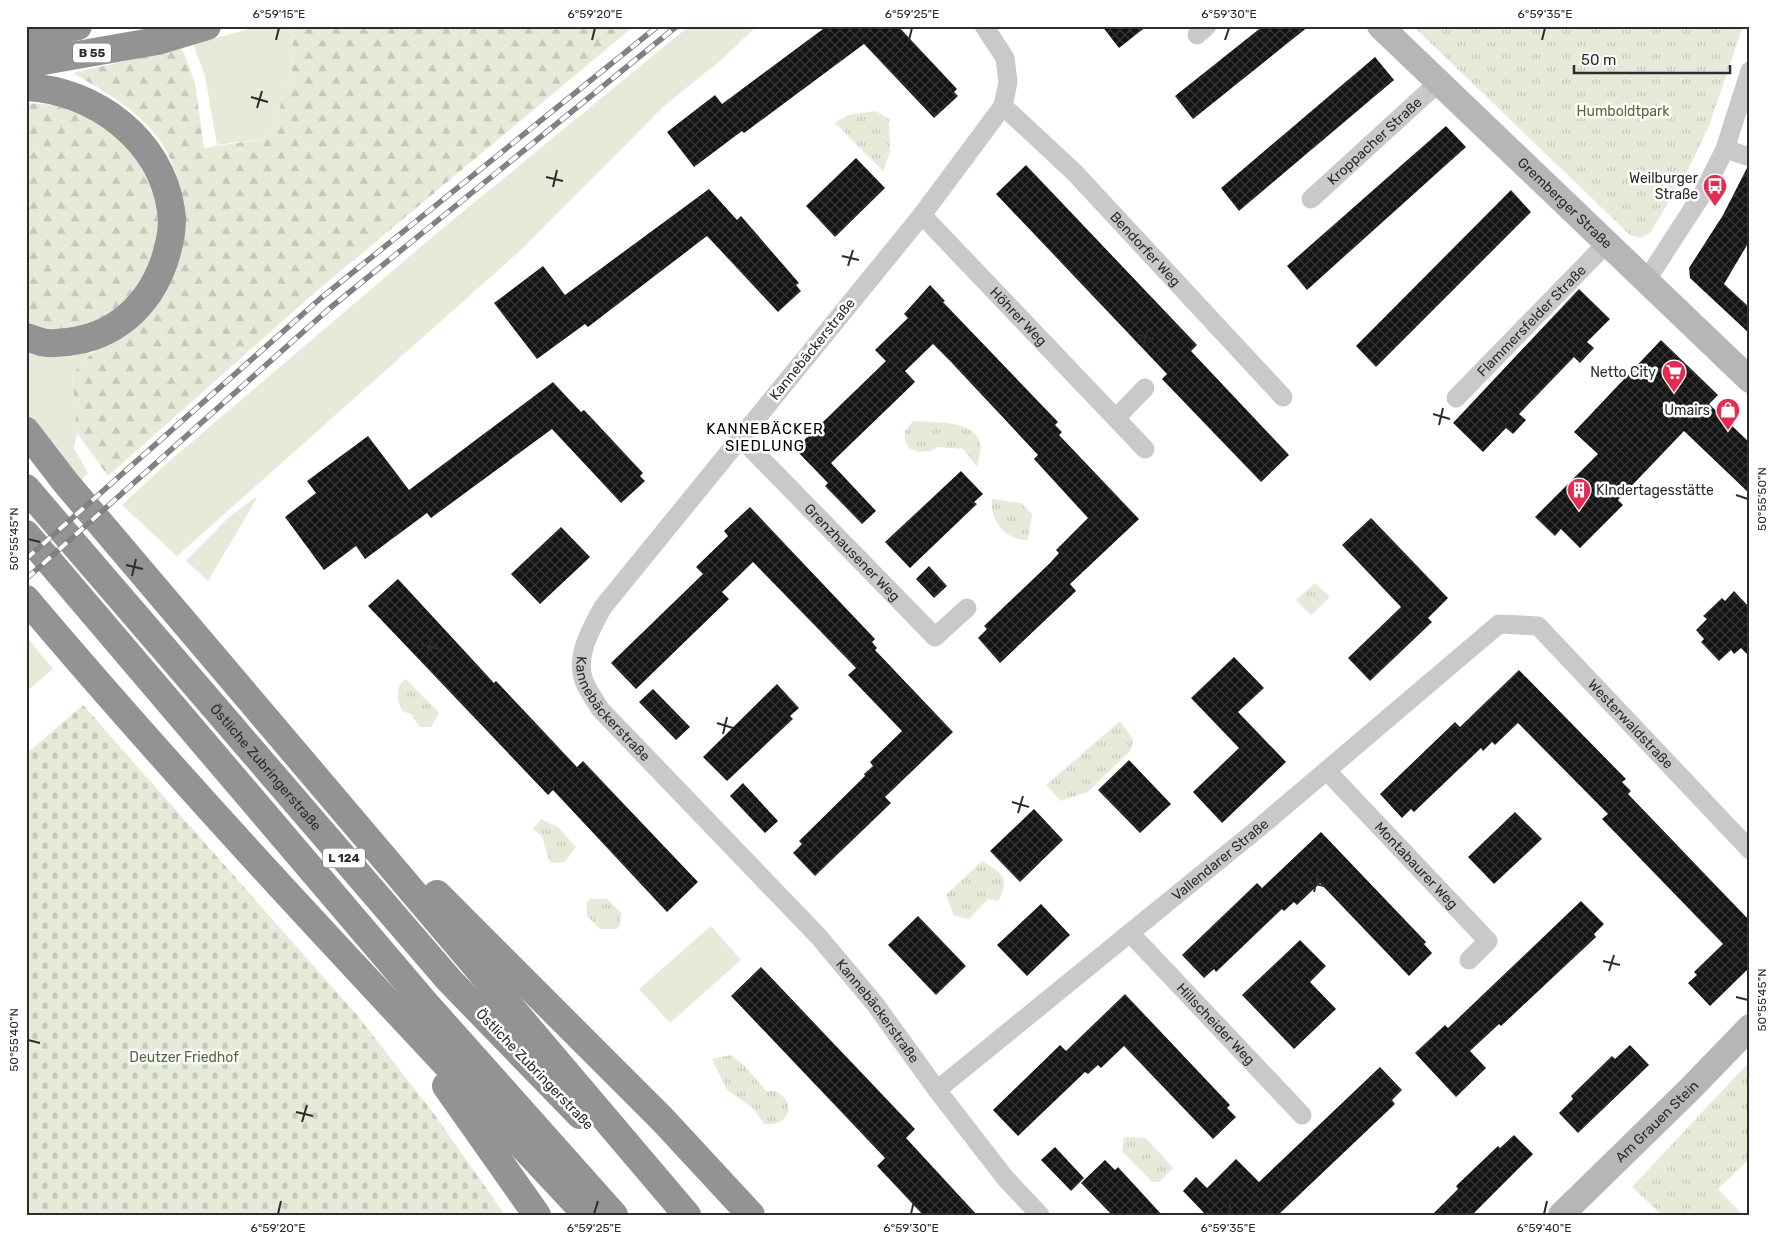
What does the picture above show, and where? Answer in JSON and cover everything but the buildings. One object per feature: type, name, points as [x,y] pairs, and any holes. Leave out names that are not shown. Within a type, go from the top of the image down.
[{"type":"highway","name":"B 55","points":[[26,38],[78,26]]},
{"type":"highway","name":"B 55","points":[[26,64],[157,41],[207,26]]},
{"type":"highway","points":[[26,87],[72,95],[102,110],[129,130],[149,152],[165,183],[172,211],[170,243],[161,270],[138,309],[117,327],[87,340],[48,344],[26,337]]},
{"type":"highway","points":[[26,431],[66,483],[320,780],[663,1120],[751,1215]]},
{"type":"highway","name":"Östliche Zubringerstraße","points":[[26,488],[449,980],[676,1215]]},
{"type":"highway","name":"L 124","points":[[26,534],[426,1004],[614,1215]]},
{"type":"highway","points":[[26,598],[93,678],[340,950],[587,1215]]},
{"type":"highway","name":"L 124","points":[[320,780],[688,1215]]},
{"type":"highway","points":[[340,950],[464,1110],[537,1215]]},
{"type":"street","name":"Kannebäckerstraße","points":[[984,26],[1005,58],[1008,82],[1004,106],[922,215],[603,607],[586,640],[581,662],[584,681],[600,709],[819,937],[875,1004],[936,1090],[1006,1179],[1040,1215]]},
{"type":"street","name":"Gremberger Straße","points":[[1380,26],[1750,380]]},
{"type":"street","points":[[1646,282],[1703,193],[1724,149],[1750,71]]},
{"type":"street","name":"Kroppacher Straße","points":[[1311,199],[1439,82]]},
{"type":"street","name":"Bendorfer Weg","points":[[1004,106],[1074,172],[1283,397]]},
{"type":"street","points":[[1724,149],[1750,157]]},
{"type":"street","name":"Höhrer Weg","points":[[922,215],[1145,449]]},
{"type":"street","name":"Flammersfelder Straße","points":[[1456,398],[1606,244]]},
{"type":"street","points":[[1116,418],[1145,388]]},
{"type":"street","name":"Grenzhausener Weg","points":[[740,437],[935,637],[967,608]]},
{"type":"street","name":"Vallendarer Straße","points":[[936,1090],[1327,771],[1499,624]]},
{"type":"street","name":"Westerwaldstraße","points":[[1499,624],[1538,626],[1750,850]]},
{"type":"street","name":"Montabaurer Weg","points":[[1327,771],[1488,941],[1469,960]]},
{"type":"street","name":"Hillscheider Weg","points":[[1130,933],[1302,1115]]},
{"type":"street","name":"Am Grauen Stein","points":[[1561,1215],[1684,1095],[1750,1027]]},
{"type":"green space","points":[[260,26],[293,26],[292,70],[270,138],[217,145],[205,76],[193,44]]},
{"type":"green space","points":[[293,26],[634,26],[312,295],[108,476],[77,433],[72,375],[117,329],[156,299],[167,288],[175,274],[178,258],[182,199],[176,173],[168,153],[157,136],[128,108],[73,73],[182,48],[195,83],[204,148],[270,138],[292,70]]},
{"type":"green space","points":[[689,26],[757,26],[721,60],[664,106],[521,250],[177,556],[122,505],[166,464],[431,238]]},
{"type":"green space","name":"Humboldtpark","points":[[1413,26],[1743,26],[1709,126],[1689,168],[1650,233],[1640,238],[1630,235]]},
{"type":"green space","points":[[26,103],[69,106],[124,138],[153,188],[159,215],[158,243],[151,266],[127,302],[108,316],[82,327],[43,332],[26,328]]},
{"type":"green space","points":[[876,111],[889,119],[890,152],[883,171],[835,123],[848,115]]},
{"type":"green space","points":[[93,350],[72,376],[77,433],[74,448],[88,473],[80,481],[43,439],[26,415],[26,354],[48,356]]},
{"type":"green space","points":[[913,421],[952,424],[970,430],[976,435],[980,443],[977,467],[963,449],[938,447],[931,451],[919,452],[910,449],[905,440],[905,431]]},
{"type":"green space","points":[[254,498],[257,498],[208,581],[186,561],[227,519]]},
{"type":"green space","points":[[992,499],[1021,503],[1032,514],[1028,540],[1013,537],[1001,528],[993,514]]},
{"type":"green space","points":[[1315,583],[1330,597],[1311,615],[1296,600]]},
{"type":"green space","points":[[26,636],[53,669],[26,692]]},
{"type":"green space","points":[[406,679],[439,713],[431,727],[420,727],[411,714],[402,711],[398,699],[399,685]]},
{"type":"green space","name":"Deutzer Friedhof","points":[[83,705],[357,1015],[434,1114],[505,1215],[26,1215],[26,754]]},
{"type":"green space","points":[[1120,721],[1133,739],[1131,750],[1088,792],[1061,801],[1046,785]]},
{"type":"green space","points":[[541,819],[558,827],[576,847],[565,862],[551,863],[549,860],[542,836],[533,829]]},
{"type":"green space","points":[[982,861],[995,869],[1004,881],[1004,887],[998,901],[988,899],[969,919],[954,916],[946,895]]},
{"type":"green space","points":[[590,899],[607,899],[621,913],[620,925],[617,929],[600,929],[587,916],[587,902]]},
{"type":"green space","points":[[711,926],[741,960],[670,1023],[639,989]]},
{"type":"green space","points":[[731,1055],[745,1066],[766,1091],[776,1091],[783,1096],[787,1102],[788,1114],[780,1122],[764,1124],[753,1108],[727,1090],[712,1059]]},
{"type":"green space","points":[[1750,1061],[1750,1158],[1718,1189],[1743,1215],[1662,1215],[1632,1187]]},
{"type":"green space","points":[[1124,1137],[1146,1138],[1173,1168],[1159,1182],[1152,1182],[1122,1151]]},
{"type":"railway","points":[[26,559],[321,298],[658,26]]},
{"type":"railway","points":[[26,579],[330,308],[677,26]]},
{"type":"place","name":"Weilburger Straße","points":[[1715,207]]},
{"type":"place","name":"Netto City","points":[[1674,393]]},
{"type":"place","name":"Umairs","points":[[1728,431]]},
{"type":"place","name":"KIndertagesstätte","points":[[1579,511]]},
{"type":"district","name":"KANNEBÄCKER SIEDLUNG","points":[[765,438]]}]
